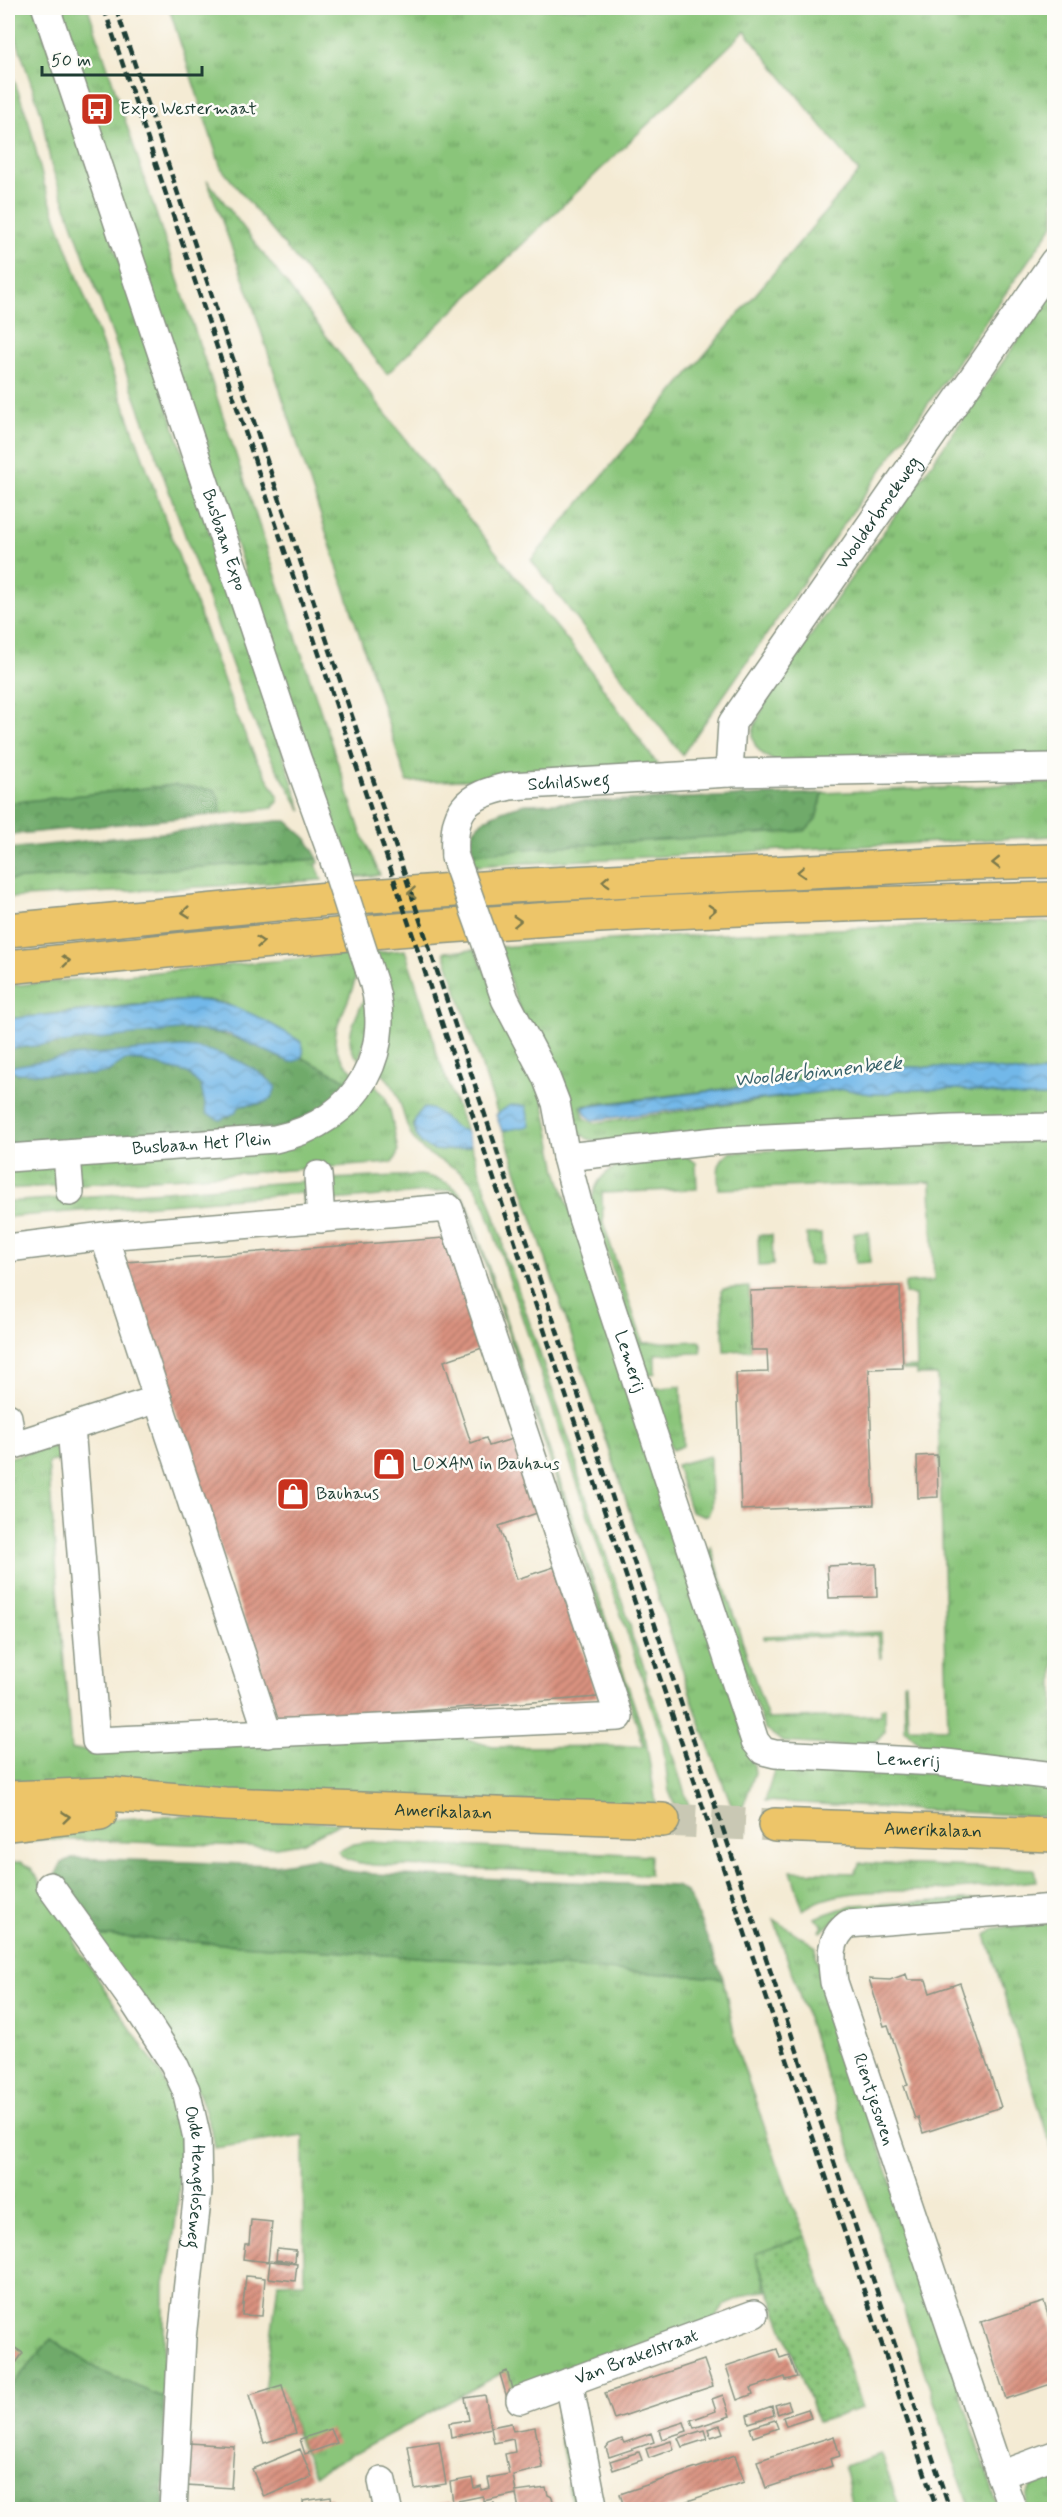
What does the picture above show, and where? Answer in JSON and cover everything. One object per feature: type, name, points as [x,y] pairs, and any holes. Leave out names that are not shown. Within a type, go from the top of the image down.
[{"type":"main road","points":[[8,930],[328,899],[510,886],[1054,861]]},
{"type":"main road","points":[[8,968],[161,951],[507,922],[728,909],[1054,899]]},
{"type":"main road","name":"Amerikalaan","points":[[8,1798],[109,1794],[225,1804],[663,1820]]},
{"type":"main road","name":"Amerikalaan","points":[[8,1824],[73,1816],[225,1804]]},
{"type":"main road","name":"Amerikalaan","points":[[775,1825],[1054,1835]]},
{"type":"street","name":"Busbaan Expo","points":[[46,8],[376,987],[380,1017],[376,1051],[368,1073]]},
{"type":"street","name":"Woolderbroekweg","points":[[729,773],[732,723],[1054,261]]},
{"type":"street","name":"Schildsweg","points":[[566,1157],[553,1094],[505,999],[455,857],[455,825],[466,804],[483,792],[510,786],[729,773],[1054,767]]},
{"type":"street","name":"Busbaan Het Plein","points":[[8,1158],[292,1136],[323,1122],[336,1112],[368,1073]]},
{"type":"street","points":[[566,1157],[725,1140],[952,1129],[1054,1127]]},
{"type":"street","points":[[67,1155],[70,1192]]},
{"type":"street","name":"Lemerij","points":[[566,1157],[582,1218],[755,1741],[763,1751],[775,1754],[938,1761],[1054,1776]]},
{"type":"street","points":[[318,1175],[321,1220]]},
{"type":"street","points":[[8,1248],[104,1236],[449,1208],[620,1717],[96,1741],[71,1428]]},
{"type":"street","points":[[104,1236],[268,1734]]},
{"type":"street","points":[[8,1417],[10,1446],[158,1399]]},
{"type":"street","name":"Oude Hengeloseweg","points":[[50,1886],[135,2004],[174,2064],[186,2090],[197,2138],[198,2191],[182,2338],[173,2510]]},
{"type":"street","name":"Rientjesoven","points":[[1012,2510],[834,1982],[831,1960],[832,1944],[840,1930],[848,1924],[1054,1908]]},
{"type":"street","name":"Van Brakelstraat","points":[[520,2400],[754,2314]]},
{"type":"street","points":[[569,2382],[594,2510]]},
{"type":"street","points":[[1000,2475],[1054,2455]]},
{"type":"street","points":[[382,2481],[388,2510]]},
{"type":"green space","points":[[8,8],[35,8],[302,811],[274,764],[248,709],[51,165],[41,113]]},
{"type":"green space","points":[[57,8],[88,8],[360,830],[380,875],[348,878]]},
{"type":"green space","points":[[169,8],[1054,8],[1054,224],[682,755],[531,560],[859,172],[745,31],[387,374],[221,168]]},
{"type":"green space","points":[[8,63],[29,122],[44,184],[235,712],[256,759],[278,796],[278,802],[272,808],[221,814],[220,802],[174,785],[8,803]]},
{"type":"green space","points":[[207,180],[412,448],[583,660],[657,764],[654,773],[407,782],[250,297]]},
{"type":"green space","points":[[1054,289],[1054,755],[877,757],[781,764],[767,757],[758,749],[753,733],[772,691]]},
{"type":"green space","points":[[1054,783],[1054,836],[474,866],[470,854],[816,819],[823,793]]},
{"type":"green space","points":[[174,785],[215,790],[220,802],[221,814],[8,835],[8,803]]},
{"type":"green space","points":[[823,793],[816,819],[805,831],[470,854],[469,843],[478,825],[495,814],[526,804]]},
{"type":"green space","points":[[287,821],[307,839],[318,859],[8,880],[8,849]]},
{"type":"green space","points":[[318,859],[319,863],[316,864],[322,880],[8,898],[8,880]]},
{"type":"green space","points":[[1054,922],[1054,1072],[1024,1073],[989,1068],[906,1067],[581,1106],[584,1118],[594,1123],[845,1089],[878,1094],[897,1090],[957,1089],[1023,1097],[1054,1097],[1054,1116],[601,1142],[588,1139],[574,1129],[516,1000],[499,947],[777,932]]},
{"type":"green space","points":[[405,950],[435,1049],[466,1131],[452,1128],[443,1116],[421,1111],[413,1124],[416,1135],[436,1150],[466,1148],[471,1145],[502,1238],[505,1259],[511,1268],[576,1460],[578,1474],[689,1806],[675,1806],[669,1791],[662,1738],[484,1203],[468,1179],[418,1145],[407,1127],[395,1089],[380,1072],[372,953]]},
{"type":"green space","points":[[475,950],[541,1089],[557,1171],[754,1766],[755,1773],[743,1807],[732,1806],[702,1729],[444,952]]},
{"type":"green space","points":[[347,954],[353,972],[355,972],[355,980],[336,1031],[335,1042],[345,1063],[358,1075],[352,1083],[301,1057],[303,1054],[226,1003],[207,1000],[167,1001],[8,1019],[8,986]]},
{"type":"green space","points":[[364,999],[374,1013],[359,1059],[353,1053],[350,1038]]},
{"type":"green space","points":[[173,1029],[190,1029],[233,1038],[290,1062],[301,1057],[352,1083],[334,1102],[283,1127],[8,1149],[8,1068],[8,1049]],"holes":[[[182,1047],[205,1050],[236,1061],[267,1077],[263,1104],[240,1106],[228,1118],[207,1114],[201,1086],[188,1073],[142,1061],[125,1060],[93,1075],[17,1073],[8,1068],[72,1056]]]},
{"type":"green space","points":[[372,1083],[385,1096],[390,1110],[398,1151],[391,1163],[8,1189],[8,1170]]},
{"type":"green space","points":[[1054,1140],[1054,1767],[924,1747],[905,1730],[904,1682],[906,1682],[908,1727],[948,1728],[937,1375],[917,1375],[917,1370],[901,1370],[901,1368],[917,1367],[915,1295],[905,1294],[905,1283],[934,1281],[931,1182],[719,1189],[718,1172],[722,1159],[731,1152]]},
{"type":"green space","points":[[685,1155],[696,1163],[697,1189],[602,1193],[603,1222],[643,1343],[701,1341],[701,1353],[655,1354],[655,1373],[647,1376],[592,1206],[595,1190],[602,1178],[612,1169],[639,1160]]},
{"type":"green space","points":[[421,1175],[436,1178],[454,1187],[468,1205],[646,1740],[656,1804],[8,1791],[8,1458],[51,1446],[62,1453],[62,1460],[48,1462],[71,1750],[448,1733],[493,1747],[644,1746],[465,1202],[451,1190],[333,1200],[330,1179]]},
{"type":"green space","points":[[306,1181],[308,1209],[305,1209],[302,1193],[8,1217],[8,1202]]},
{"type":"green space","points":[[869,1232],[870,1262],[856,1263],[854,1233]]},
{"type":"green space","points":[[807,1234],[821,1234],[822,1264],[808,1265]]},
{"type":"green space","points":[[758,1235],[772,1235],[773,1265],[759,1266]]},
{"type":"green space","points":[[749,1287],[751,1350],[724,1351],[721,1291]]},
{"type":"green space","points":[[681,1386],[683,1446],[672,1450],[651,1389]]},
{"type":"green space","points":[[710,1456],[711,1508],[708,1515],[703,1516],[691,1512],[676,1465]]},
{"type":"green space","points":[[711,1547],[768,1719],[881,1715],[881,1708],[885,1707],[885,1731],[870,1748],[783,1742],[764,1728],[706,1557]]},
{"type":"green space","points":[[881,1632],[882,1657],[880,1658],[878,1635],[764,1639],[764,1636]]},
{"type":"green space","points":[[776,1764],[859,1766],[1054,1786],[1054,1817],[765,1801]]},
{"type":"green space","points":[[186,1816],[341,1823],[301,1843],[276,1847],[46,1839],[8,1844],[8,1830],[93,1820]]},
{"type":"green space","points":[[369,1842],[650,1855],[649,1875],[373,1865],[344,1858],[338,1851],[354,1844]]},
{"type":"green space","points":[[72,1858],[275,1865],[316,1858],[347,1871],[373,1874],[676,1886],[686,1892],[692,1901],[723,1978],[93,1935],[56,1875],[61,1863]]},
{"type":"green space","points":[[20,1862],[31,1868],[75,1933],[75,1944],[162,2076],[182,2123],[178,2202],[172,2249],[164,2284],[164,2398],[101,2371],[51,2339],[8,2390],[8,1863]]},
{"type":"green space","points":[[860,1863],[1034,1869],[1036,1881],[943,1890],[851,1893],[817,1902],[803,1910],[791,1871],[854,1873]]},
{"type":"green space","points":[[1037,1897],[836,1918],[822,1931],[820,1930],[823,1925],[814,1918],[852,1905]]},
{"type":"green space","points":[[774,1919],[816,1947],[816,1956],[999,2509],[970,2509]]},
{"type":"green space","points":[[1054,1923],[1054,2157],[986,1935],[995,1928]]},
{"type":"green space","points":[[93,1935],[723,1978],[737,2049],[792,2205],[806,2236],[755,2254],[767,2291],[754,2292],[724,2305],[714,2320],[512,2391],[506,2372],[500,2374],[315,2475],[301,2447],[282,2387],[264,2392],[278,2283],[304,2282],[303,2135],[215,2148],[199,2093]]},
{"type":"green space","points":[[806,2236],[862,2408],[818,2422],[755,2254]]},
{"type":"green space","points":[[51,2339],[101,2371],[164,2398],[164,2509],[8,2510],[8,2390]]},
{"type":"green space","points":[[556,2417],[563,2417],[572,2465],[566,2468]]},
{"type":"green space","points":[[881,2454],[900,2509],[853,2509],[844,2466]]},
{"type":"green space","points":[[1054,2466],[1054,2509],[1026,2509],[1026,2502],[1033,2483],[1042,2473]]},
{"type":"green space","points":[[575,2483],[584,2509],[573,2509],[568,2485]]},
{"type":"water","points":[[190,1000],[220,1003],[261,1018],[300,1041],[303,1048],[301,1058],[290,1062],[229,1034],[187,1029],[8,1049],[8,1019]]},
{"type":"water","points":[[182,1047],[208,1050],[232,1058],[256,1070],[276,1086],[274,1093],[263,1103],[240,1106],[235,1113],[220,1120],[207,1114],[201,1086],[188,1073],[142,1061],[125,1060],[107,1072],[93,1075],[17,1073],[8,1067],[72,1056]]},
{"type":"water","points":[[906,1067],[989,1068],[1024,1073],[1054,1072],[1054,1097],[1023,1097],[957,1089],[897,1090],[878,1094],[845,1089],[593,1120],[586,1115],[583,1107]]},
{"type":"water","points":[[510,1105],[526,1106],[530,1126],[502,1131],[496,1115]]},
{"type":"water","points":[[425,1108],[432,1109],[454,1126],[466,1131],[471,1145],[458,1149],[435,1150],[422,1143],[415,1132],[414,1125],[419,1113]]},
{"type":"building","points":[[444,1238],[482,1348],[444,1361],[471,1443],[486,1438],[489,1446],[512,1439],[537,1513],[499,1526],[517,1579],[554,1567],[598,1697],[278,1722],[126,1262]]},
{"type":"building","points":[[900,1286],[903,1368],[869,1369],[874,1505],[741,1510],[736,1373],[768,1372],[767,1350],[751,1350],[750,1291]]},
{"type":"building","points":[[937,1455],[938,1497],[918,1498],[917,1456]]},
{"type":"building","points":[[876,1564],[877,1597],[829,1598],[827,1566]]},
{"type":"building","points":[[906,1974],[908,1980],[926,1980],[930,1993],[960,1983],[1001,2107],[923,2133],[918,2117],[915,2119],[904,2086],[908,2085],[888,2025],[884,2026],[869,1979],[890,1980]]},
{"type":"building","points":[[251,2220],[272,2222],[268,2262],[243,2259],[245,2244],[249,2244]]},
{"type":"building","points":[[277,2248],[296,2250],[295,2262],[276,2260]]},
{"type":"building","points":[[270,2261],[297,2264],[295,2281],[268,2278]]},
{"type":"building","points":[[246,2276],[265,2278],[262,2316],[242,2315]]},
{"type":"building","points":[[1044,2302],[1054,2335],[1054,2383],[1006,2399],[981,2322]]},
{"type":"building","points":[[12,2346],[23,2353],[14,2366],[8,2362],[8,2352]]},
{"type":"building","points":[[777,2349],[780,2358],[789,2355],[797,2377],[786,2380],[785,2377],[751,2388],[753,2394],[737,2400],[726,2366]]},
{"type":"building","points":[[704,2360],[713,2386],[614,2419],[605,2393]]},
{"type":"building","points":[[507,2371],[514,2396],[507,2398],[500,2374]]},
{"type":"building","points":[[282,2385],[296,2433],[264,2443],[249,2395]]},
{"type":"building","points":[[485,2395],[491,2427],[511,2423],[513,2431],[535,2427],[543,2468],[513,2475],[516,2492],[546,2488],[554,2505],[550,2510],[519,2510],[516,2494],[483,2501],[483,2496],[453,2502],[450,2482],[472,2478],[474,2488],[481,2486],[481,2490],[490,2488],[488,2478],[509,2474],[505,2454],[515,2452],[513,2439],[494,2443],[491,2428],[451,2437],[449,2423],[469,2420],[465,2398]]},
{"type":"building","points":[[723,2395],[730,2416],[694,2428],[691,2420],[716,2411],[712,2399]]},
{"type":"building","points":[[788,2401],[791,2409],[778,2414],[775,2405]]},
{"type":"building","points":[[772,2406],[774,2415],[749,2423],[747,2415]]},
{"type":"building","points":[[808,2409],[811,2418],[786,2426],[783,2417]]},
{"type":"building","points":[[775,2420],[778,2428],[753,2437],[750,2428]]},
{"type":"building","points":[[684,2422],[687,2431],[662,2439],[659,2430]]},
{"type":"building","points":[[720,2425],[723,2433],[711,2437],[708,2429]]},
{"type":"building","points":[[331,2429],[337,2443],[305,2454],[300,2439]]},
{"type":"building","points":[[704,2430],[707,2439],[682,2447],[678,2438]]},
{"type":"building","points":[[651,2433],[654,2442],[609,2457],[606,2448],[609,2444],[622,2439],[624,2443]]},
{"type":"building","points":[[834,2436],[840,2456],[830,2459],[832,2466],[766,2488],[757,2461]]},
{"type":"building","points":[[439,2441],[446,2484],[415,2489],[408,2446]]},
{"type":"building","points":[[671,2441],[674,2449],[649,2458],[646,2449]]},
{"type":"building","points":[[189,2443],[234,2446],[231,2488],[187,2485]]},
{"type":"building","points":[[300,2449],[312,2477],[264,2497],[252,2469]]},
{"type":"building","points":[[639,2452],[642,2460],[613,2470],[610,2461]]},
{"type":"building","points":[[735,2455],[744,2482],[661,2510],[625,2510],[620,2494]]},
{"type":"building","points":[[331,2497],[333,2510],[304,2510],[303,2501]]},
{"type":"building","points":[[450,2502],[451,2510],[418,2510],[417,2508]]},
{"type":"building","points":[[494,2503],[495,2510],[487,2510],[486,2505]]},
{"type":"tunnel","points":[[663,1820],[775,1825]]},
{"type":"railway","points":[[104,8],[937,2510]]},
{"type":"railway","points":[[116,8],[950,2510]]},
{"type":"place","name":"Expo Westermaat","points":[[97,109]]},
{"type":"place","name":"LOXAM in Bauhaus","points":[[389,1464]]},
{"type":"place","name":"Bauhaus","points":[[293,1494]]},
{"type":"water label","name":"Woolderbinnenbeek","points":[[818,1072]]}]
